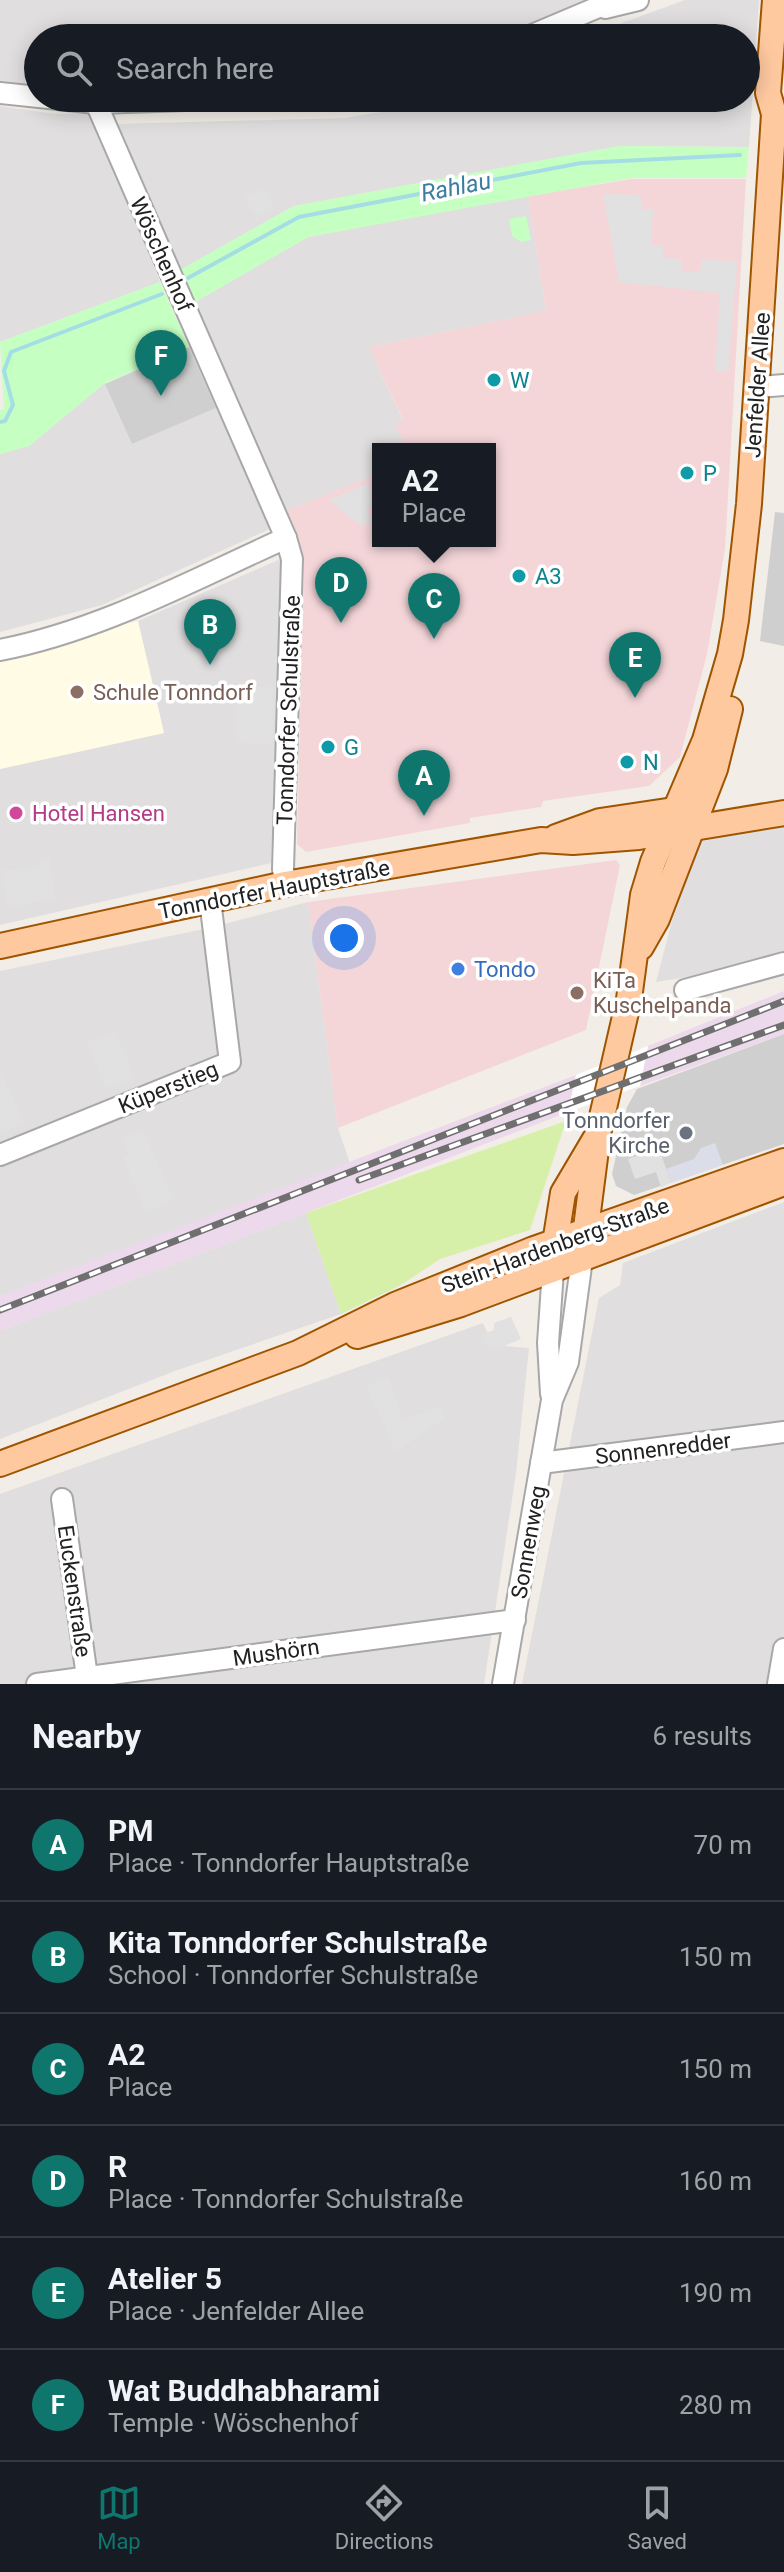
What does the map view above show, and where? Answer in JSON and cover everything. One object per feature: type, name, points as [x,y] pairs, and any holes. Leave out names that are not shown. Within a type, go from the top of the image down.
[{"type":"main road","name":"Jenfelder Allee","points":[[689,815],[715,769],[735,687],[730,654],[749,504],[779,106],[768,93],[775,0]]},
{"type":"main road","name":"Tonndorfer Hauptstraße","points":[[0,946],[285,884],[550,839],[600,821],[784,805]]},
{"type":"main road","name":"Tonndorfer Hauptstraße","points":[[550,839],[573,842],[666,833],[689,815],[784,813]]},
{"type":"main road","name":"Sonnenweg","points":[[638,953],[657,919],[689,815]]},
{"type":"main road","name":"Sonnenweg","points":[[582,1259],[598,1134],[638,953],[643,895],[666,833]]},
{"type":"main road","name":"Sonnenweg","points":[[553,1270],[558,1209],[567,1181],[598,1134]]},
{"type":"main road","name":"Stein-Hardenberg-Straße","points":[[0,1464],[330,1340],[395,1305],[554,1242],[784,1161]]},
{"type":"main road","name":"Stein-Hardenberg-Straße","points":[[330,1340],[408,1323],[784,1183]]},
{"type":"street","points":[[559,24],[606,5],[638,0]]},
{"type":"street","points":[[0,93],[24,96]]},
{"type":"street","name":"Wöschenhof","points":[[100,112],[286,538]]},
{"type":"street","points":[[758,387],[784,385]]},
{"type":"street","points":[[0,650],[38,643],[109,620],[286,538]]},
{"type":"street","name":"Tonndorfer Schulstraße","points":[[285,884],[292,582],[292,559],[286,538]]},
{"type":"street","name":"Küperstieg","points":[[0,1155],[230,1062],[210,900]]},
{"type":"street","points":[[685,990],[784,963]]},
{"type":"street","name":"Sonnenweg","points":[[503,1684],[552,1400],[568,1362],[582,1259]]},
{"type":"street","name":"Sonnenweg","points":[[552,1400],[548,1343],[553,1270]]},
{"type":"street","name":"Sonnenredder","points":[[541,1463],[784,1432]]},
{"type":"street","name":"Euckenstraße","points":[[62,1499],[88,1681]]},
{"type":"street","name":"Mushörn","points":[[37,1684],[88,1681],[515,1620]]},
{"type":"street","points":[[778,1684],[784,1649]]},
{"type":"shaded area","points":[[0,0],[584,0],[530,24],[24,24],[24,84],[0,81]]},
{"type":"shaded area","points":[[685,0],[759,0],[757,24],[619,24]]},
{"type":"shaded area","points":[[0,106],[24,109],[24,112],[92,113],[160,282],[0,342]]},
{"type":"shaded area","points":[[381,112],[751,112],[749,147],[620,146],[294,206],[180,270],[116,124],[345,118]]},
{"type":"shaded area","points":[[631,179],[746,179],[725,549],[707,654],[680,757],[649,786],[543,801],[541,807],[470,818],[470,823],[306,852],[297,844],[304,561],[285,511],[372,476],[372,547],[496,547],[496,443],[404,443],[395,425],[403,420],[369,347],[546,311],[528,196]]},
{"type":"shaded area","points":[[265,189],[274,208],[256,217],[244,196]]},
{"type":"shaded area","points":[[603,194],[641,195],[641,209],[653,210],[651,245],[663,246],[663,258],[682,259],[682,271],[700,272],[702,260],[737,261],[728,372],[715,371],[720,293],[619,282]]},
{"type":"shaded area","points":[[528,196],[546,311],[369,347],[403,421],[396,425],[404,443],[372,443],[372,476],[285,511],[195,302],[308,237]]},
{"type":"shaded area","points":[[189,347],[216,408],[132,444],[105,384]]},
{"type":"shaded area","points":[[105,383],[132,444],[216,408],[272,528],[102,605],[0,632],[0,454],[29,446]]},
{"type":"shaded area","points":[[369,483],[372,505],[366,508],[372,522],[361,526],[329,500]]},
{"type":"shaded area","points":[[775,512],[784,513],[784,646],[760,641]]},
{"type":"shaded area","points":[[283,558],[271,863],[0,925],[0,769],[164,733],[138,621]]},
{"type":"shaded area","name":"Schule Tonndorf","points":[[138,621],[164,733],[0,769],[0,651]]},
{"type":"shaded area","points":[[237,686],[273,687],[272,744],[236,743]]},
{"type":"shaded area","points":[[784,824],[784,958],[766,965],[656,982],[672,921],[699,842]]},
{"type":"shaded area","points":[[50,859],[56,899],[6,908],[3,870],[39,868],[38,860]]},
{"type":"shaded area","name":"Tondo","points":[[616,860],[620,865],[586,1030],[338,1128],[308,902]]},
{"type":"shaded area","points":[[308,902],[338,1128],[350,1163],[0,1296],[0,971],[209,928]]},
{"type":"shaded area","points":[[784,991],[784,1034],[640,1086],[648,1046]]},
{"type":"shaded area","points":[[115,1031],[135,1077],[106,1089],[87,1042]]},
{"type":"shaded area","points":[[784,1034],[784,1144],[634,1195],[616,1186],[612,1174],[627,1107],[637,1089]]},
{"type":"shaded area","points":[[0,1069],[24,1122],[0,1133]]},
{"type":"shaded area","points":[[576,1075],[568,1112],[0,1331],[0,1296]]},
{"type":"shaded area","points":[[143,1129],[174,1200],[146,1212],[123,1159],[129,1155],[122,1138]]},
{"type":"shaded area","points":[[715,1143],[723,1165],[671,1183],[666,1169],[694,1159],[701,1148]]},
{"type":"shaded area","points":[[659,1148],[671,1183],[661,1187],[656,1172],[635,1179],[628,1159]]},
{"type":"shaded area","points":[[784,1202],[784,1684],[522,1684],[599,1298],[620,1285],[623,1263]]},
{"type":"shaded area","points":[[306,1213],[341,1314],[175,1371],[0,1439],[0,1331]]},
{"type":"shaded area","points":[[511,1317],[521,1339],[490,1352],[481,1335],[494,1330],[494,1323]]},
{"type":"shaded area","points":[[483,1323],[493,1345],[529,1348],[516,1473],[484,1684],[0,1684],[0,1494]]},
{"type":"shaded area","points":[[388,1377],[403,1419],[440,1407],[445,1418],[396,1452],[366,1386]]},
{"type":"green space","points":[[620,146],[749,147],[746,178],[631,178],[308,237],[195,302],[180,270],[294,206]]},
{"type":"green space","points":[[526,216],[531,240],[521,242],[512,236],[509,219]]},
{"type":"green space","points":[[160,282],[189,347],[105,383],[29,446],[0,454],[0,410],[4,409],[0,342]]},
{"type":"green space","points":[[566,1121],[530,1230],[440,1259],[401,1285],[341,1314],[306,1213]]},
{"type":"pier","points":[[648,1046],[640,1086],[568,1112],[576,1075]]},
{"type":"waterway","name":"Rahlau","points":[[188,278],[299,217],[581,163],[740,155]]},
{"type":"waterway","name":"Rahlau","points":[[0,422],[5,421],[13,405],[4,371],[11,352],[162,294]]},
{"type":"railway","points":[[0,1310],[784,1001]]},
{"type":"railway","points":[[359,1180],[784,1025]]},
{"type":"place","name":"W","points":[[494,380]]},
{"type":"place","name":"Wat Buddhabharami","points":[[161,396]]},
{"type":"place","name":"P","points":[[687,473]]},
{"type":"place","name":"A3","points":[[519,576]]},
{"type":"place","name":"R","points":[[341,623]]},
{"type":"place","name":"A2","points":[[434,639]]},
{"type":"place","name":"Kita Tonndorfer Schulstraße","points":[[210,665]]},
{"type":"place","name":"Schule Tonndorf","points":[[77,692]]},
{"type":"place","name":"Atelier 5","points":[[635,698]]},
{"type":"place","name":"G","points":[[328,747]]},
{"type":"place","name":"N","points":[[627,762]]},
{"type":"place","name":"Hotel Hansen","points":[[16,813]]},
{"type":"place","name":"PM","points":[[424,816]]},
{"type":"place","name":"Tondo","points":[[458,969]]},
{"type":"place","name":"KiTa Kuschelpanda","points":[[577,993]]},
{"type":"place","name":"Tonndorfer Kirche","points":[[686,1133]]}]
